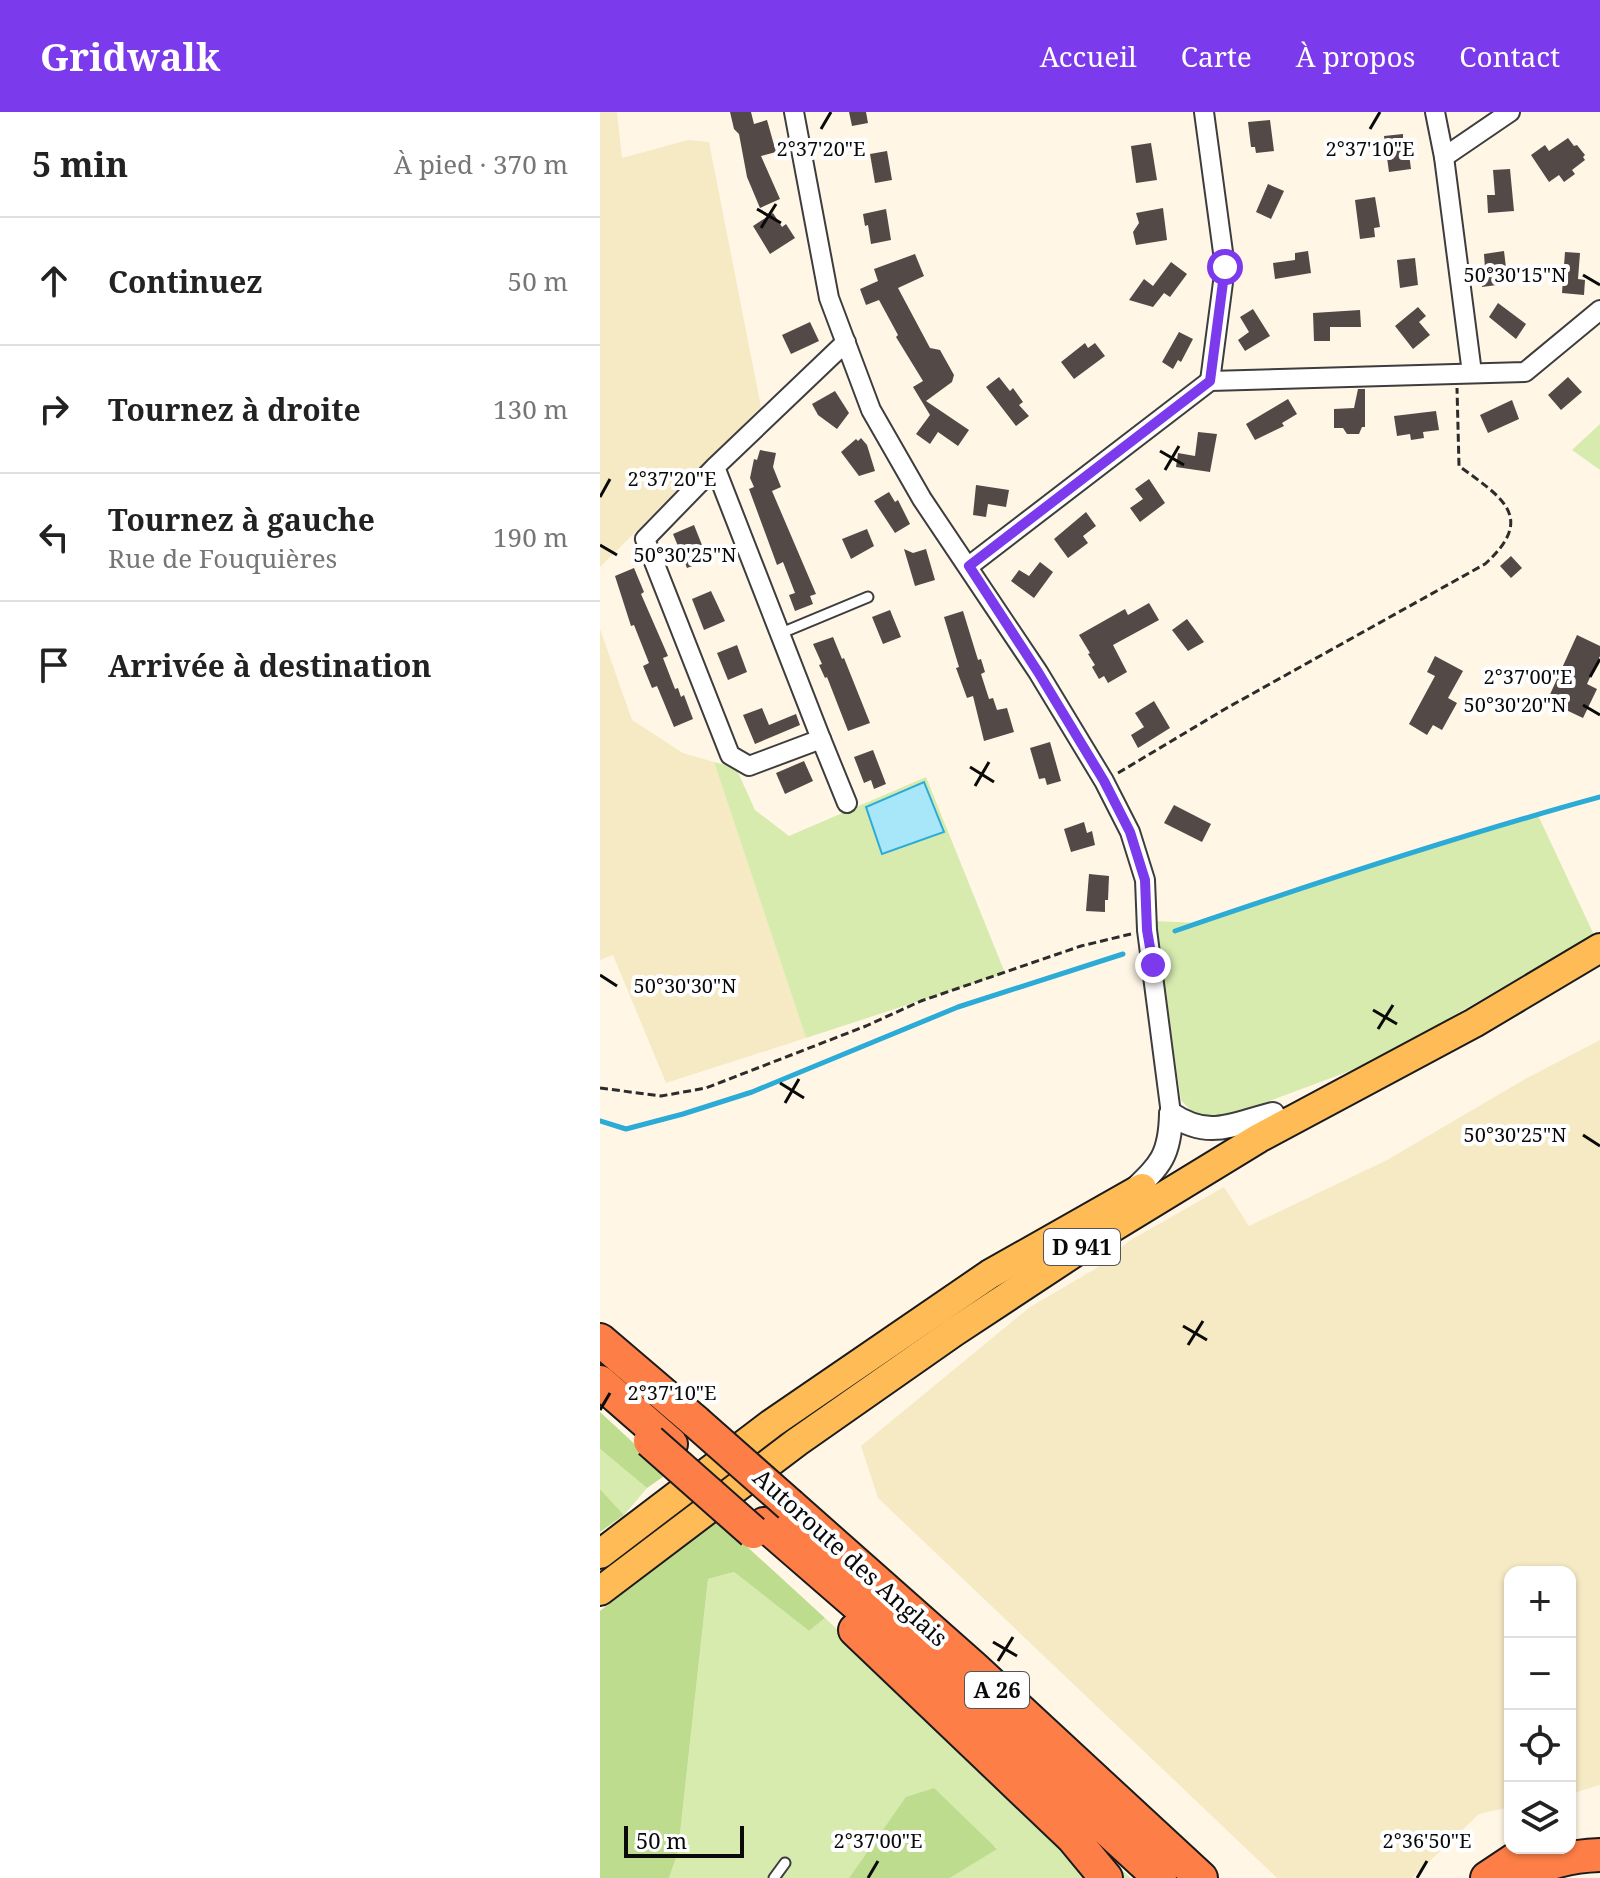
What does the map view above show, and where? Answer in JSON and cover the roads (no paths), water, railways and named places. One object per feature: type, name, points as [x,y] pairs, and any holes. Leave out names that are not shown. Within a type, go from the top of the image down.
[{"type":"highway","name":"Autoroute des Anglais","points":[[600,1340],[974,1668],[1201,1878]]},
{"type":"highway","name":"Autoroute des Anglais","points":[[600,1382],[759,1528],[946,1682],[1160,1878]]},
{"type":"highway","points":[[759,1528],[1073,1838],[1106,1878]]},
{"type":"highway","points":[[1576,1843],[1600,1842]]},
{"type":"highway","points":[[1487,1878],[1517,1858],[1530,1854]]},
{"type":"highway","points":[[1516,1878],[1542,1864],[1576,1856],[1600,1855]]},
{"type":"main road","name":"D 941","points":[[600,1554],[771,1424],[990,1274],[1273,1114],[1464,1013],[1598,949]]},
{"type":"main road","name":"D 941","points":[[600,1591],[797,1442],[954,1332],[1110,1229],[1259,1138],[1474,1023],[1598,949]]},
{"type":"street","points":[[794,112],[829,298],[871,410],[922,499],[1038,672],[1104,781],[1130,832],[1145,880],[1147,930],[1171,1114],[1171,1136],[1167,1154],[1129,1195]]},
{"type":"street","points":[[1204,112],[1225,267],[1210,381]]},
{"type":"street","points":[[1435,112],[1444,157],[1465,373]]},
{"type":"street","points":[[1444,157],[1510,112]]},
{"type":"street","points":[[969,566],[1210,381],[1525,372],[1600,310]]},
{"type":"street","points":[[821,739],[749,766],[730,755],[645,539],[715,467],[846,342]]},
{"type":"street","points":[[715,467],[847,803]]},
{"type":"street","points":[[1171,1114],[1190,1126],[1209,1130],[1273,1114]]},
{"type":"lane","points":[[779,634],[868,597]]},
{"type":"lane","points":[[774,1878],[785,1863]]},
{"type":"water","points":[[924,782],[944,832],[882,854],[866,807]]},
{"type":"waterway","points":[[1175,931],[1386,861],[1600,797]]},
{"type":"waterway","points":[[600,1121],[626,1129],[752,1092],[958,1007],[1123,954]]}]
